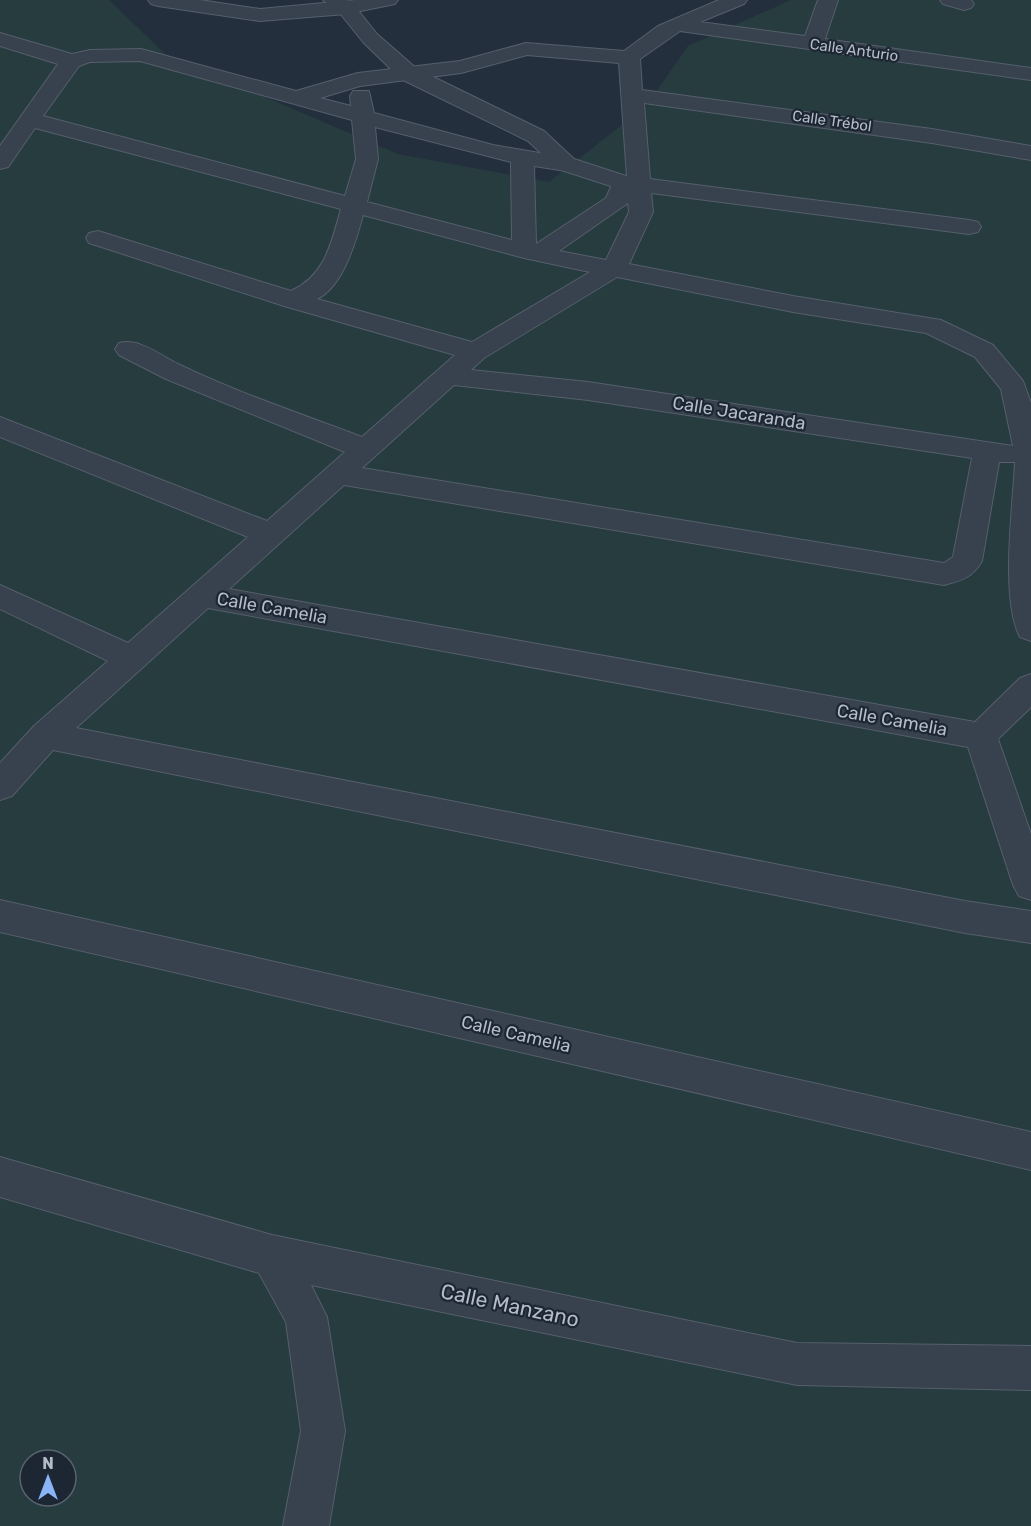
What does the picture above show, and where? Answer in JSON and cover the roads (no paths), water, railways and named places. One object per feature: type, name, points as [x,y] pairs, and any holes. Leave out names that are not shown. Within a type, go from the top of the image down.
[{"type":"street","points":[[158,0],[260,15],[388,0]]},
{"type":"street","points":[[0,786],[46,735],[130,658],[475,352],[615,268],[641,212],[630,184],[633,95],[629,58],[639,46],[677,25],[737,0]]},
{"type":"street","points":[[812,45],[828,0]]},
{"type":"street","points":[[340,4],[369,38],[409,74],[536,136],[566,164]]},
{"type":"street","name":"Calle Anturio","points":[[677,25],[1031,74]]},
{"type":"street","points":[[0,39],[71,61],[90,56],[141,55],[490,152],[566,164],[630,184],[969,227]]},
{"type":"street","points":[[296,98],[358,80],[461,67],[526,49],[629,58]]},
{"type":"street","points":[[0,162],[71,61]]},
{"type":"street","points":[[293,300],[317,289],[341,252],[354,208],[367,159],[365,117],[358,80]]},
{"type":"street","name":"Calle Trébol","points":[[633,95],[932,136],[1031,153]]},
{"type":"street","points":[[31,120],[354,208],[530,252],[793,304],[932,326],[984,351],[1014,387],[1029,458],[1024,577],[1029,594],[1031,629]]},
{"type":"street","points":[[522,157],[530,252]]},
{"type":"street","points":[[530,252],[617,202],[630,184]]},
{"type":"street","points":[[98,238],[293,300],[475,352]]},
{"type":"street","points":[[128,349],[175,373],[365,449]]},
{"type":"street","name":"Calle Jacaranda","points":[[448,376],[588,391],[1029,458]]},
{"type":"street","points":[[0,426],[269,534]]},
{"type":"street","points":[[337,474],[944,574],[959,570],[967,561],[987,451]]},
{"type":"street","name":"Calle Camelia","points":[[200,595],[981,736]]},
{"type":"street","points":[[0,596],[130,658]]},
{"type":"street","points":[[1031,687],[981,736],[1031,885]]},
{"type":"street","points":[[46,735],[941,912],[1031,927]]},
{"type":"street","name":"Calle Camelia","points":[[0,916],[1031,1151]]},
{"type":"street","name":"Calle Manzano","points":[[0,1177],[272,1256],[797,1364],[1031,1368]]},
{"type":"street","points":[[272,1256],[306,1317],[323,1431],[306,1526]]}]
